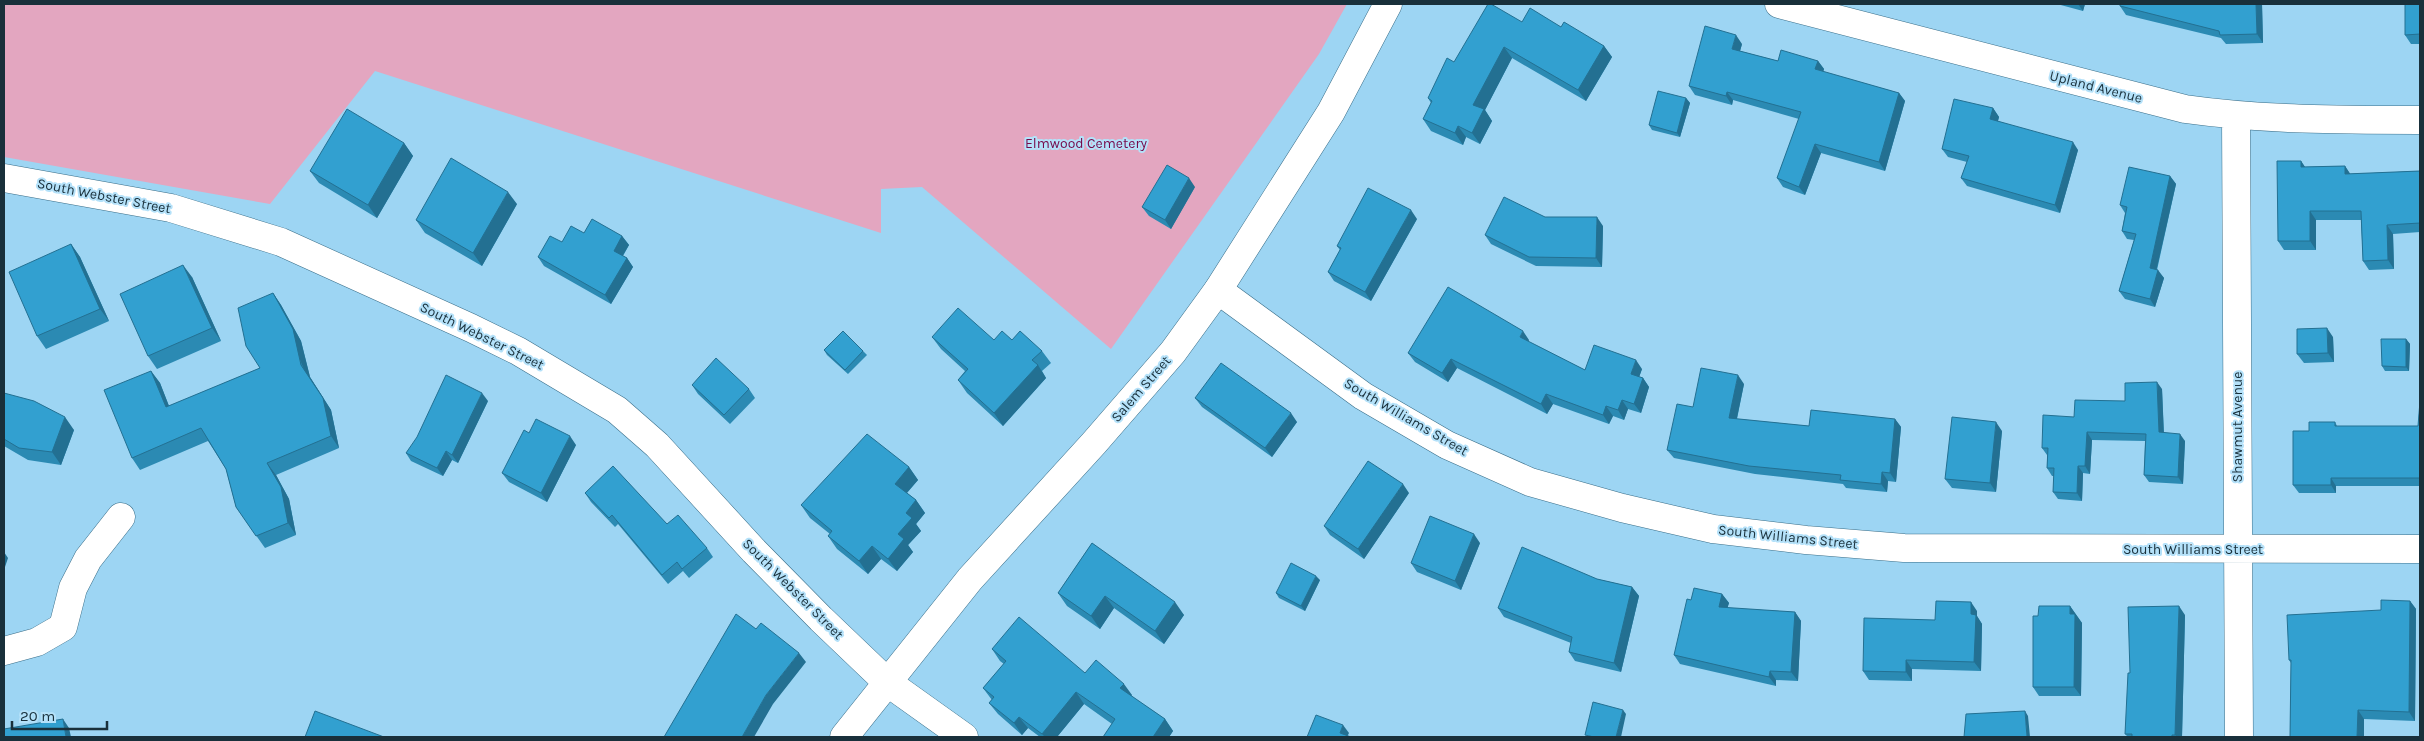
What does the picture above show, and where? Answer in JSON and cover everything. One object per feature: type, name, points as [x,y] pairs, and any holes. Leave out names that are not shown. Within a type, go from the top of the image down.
[{"type":"street","name":"Salem Street","points":[[844,737],[970,580],[1094,443],[1173,352],[1218,290],[1331,112],[1388,4]]},
{"type":"street","name":"Upland Avenue","points":[[1779,4],[2127,95],[2185,108],[2236,116],[2420,120]]},
{"type":"street","name":"Shawmut Avenue","points":[[2236,116],[2239,737]]},
{"type":"street","name":"South Webster Street","points":[[4,178],[171,208],[281,242],[518,351],[617,410],[657,445],[761,558],[887,682],[964,737]]},
{"type":"street","name":"South Williams Street","points":[[1218,290],[1363,396],[1448,445],[1530,482],[1622,508],[1713,529],[1806,540],[1904,548],[2420,549]]},
{"type":"street","points":[[4,651],[37,642],[63,627],[73,588],[88,559],[121,518]]},
{"type":"green space","name":"Elmwood Cemetery","points":[[4,4],[1347,4],[1319,54],[1111,349],[922,187],[881,189],[881,233],[375,71],[270,204],[4,157]]},
{"type":"building","points":[[1488,4],[1522,22],[1530,8],[1561,27],[1564,22],[1604,46],[1578,90],[1504,47],[1473,105],[1484,109],[1472,133],[1458,126],[1455,133],[1423,119],[1432,101],[1428,98],[1447,58],[1454,62]]},
{"type":"building","points":[[2120,4],[2256,4],[2257,34],[2220,35],[2219,31],[2120,6]]},
{"type":"building","points":[[2405,4],[2420,4],[2420,34],[2405,35]]},
{"type":"building","points":[[1705,26],[1736,35],[1732,49],[1778,61],[1781,50],[1818,61],[1815,69],[1899,93],[1879,162],[1815,144],[1799,187],[1777,178],[1801,112],[1727,92],[1726,96],[1689,86]]},
{"type":"building","points":[[1658,91],[1686,98],[1677,133],[1649,125]]},
{"type":"building","points":[[1954,99],[1993,108],[1990,119],[2073,142],[2055,205],[1961,178],[1969,156],[1942,149]]},
{"type":"building","points":[[347,109],[404,143],[368,205],[310,171]]},
{"type":"building","points":[[451,158],[508,192],[473,253],[416,220]]},
{"type":"building","points":[[2277,161],[2301,161],[2301,167],[2345,166],[2345,174],[2420,171],[2420,223],[2387,225],[2388,260],[2363,261],[2361,211],[2310,211],[2310,241],[2278,241]]},
{"type":"building","points":[[1167,165],[1189,178],[1165,220],[1142,207]]},
{"type":"building","points":[[2129,167],[2170,176],[2150,268],[2158,270],[2150,299],[2119,291],[2136,234],[2122,231],[2127,207],[2120,205]]},
{"type":"building","points":[[1368,188],[1411,210],[1365,292],[1328,272],[1341,248],[1337,246]]},
{"type":"building","points":[[1504,197],[1545,217],[1597,217],[1596,258],[1529,257],[1485,235]]},
{"type":"building","points":[[592,219],[622,236],[614,251],[627,258],[605,295],[538,257],[550,236],[562,242],[571,226],[584,233]]},
{"type":"building","points":[[71,244],[100,309],[37,336],[9,272]]},
{"type":"building","points":[[183,265],[212,328],[148,356],[120,294]]},
{"type":"building","points":[[1448,287],[1523,331],[1520,337],[1585,370],[1594,345],[1636,360],[1631,374],[1643,378],[1634,404],[1622,400],[1618,410],[1606,406],[1603,415],[1546,394],[1541,404],[1451,359],[1442,373],[1408,353]]},
{"type":"building","points":[[273,293],[293,329],[301,365],[323,398],[331,436],[267,463],[281,487],[288,523],[256,536],[236,507],[226,469],[201,428],[132,458],[104,390],[151,371],[166,407],[260,368],[246,346],[238,308]]},
{"type":"building","points":[[958,308],[994,340],[1002,331],[1012,340],[1020,331],[1042,351],[1032,360],[1038,365],[994,413],[958,380],[968,369],[932,337]]},
{"type":"building","points":[[2327,328],[2328,353],[2297,354],[2297,329]]},
{"type":"building","points":[[843,331],[863,351],[845,370],[824,350]]},
{"type":"building","points":[[2381,339],[2406,339],[2406,367],[2382,366]]},
{"type":"building","points":[[716,358],[749,389],[724,415],[692,385]]},
{"type":"building","points":[[1221,363],[1291,413],[1265,448],[1195,398]]},
{"type":"building","points":[[1701,368],[1738,375],[1729,418],[1809,426],[1811,410],[1895,419],[1890,473],[1882,472],[1881,484],[1840,480],[1841,475],[1749,466],[1667,450],[1677,404],[1693,407]]},
{"type":"building","points":[[446,375],[482,393],[452,455],[446,451],[437,468],[406,453],[417,437]]},
{"type":"building","points":[[2157,382],[2159,432],[2180,434],[2178,477],[2144,475],[2146,434],[2087,432],[2085,466],[2078,466],[2077,493],[2053,492],[2054,468],[2047,468],[2048,448],[2042,448],[2043,415],[2074,417],[2075,400],[2125,401],[2125,383]]},
{"type":"building","points":[[4,393],[34,401],[65,417],[52,452],[19,448],[4,439]]},
{"type":"building","points":[[2420,401],[2420,478],[2331,478],[2331,485],[2293,485],[2293,431],[2309,431],[2309,422],[2335,422],[2335,426],[2418,426]]},
{"type":"building","points":[[1952,417],[1996,422],[1990,483],[1945,479]]},
{"type":"building","points":[[536,419],[570,436],[541,493],[502,473],[524,430],[529,433]]},
{"type":"building","points":[[867,434],[909,467],[895,484],[916,500],[906,513],[912,518],[898,534],[904,539],[888,559],[872,546],[859,561],[828,536],[832,531],[801,505]]},
{"type":"building","points":[[1368,461],[1403,484],[1358,549],[1324,526]]},
{"type":"building","points":[[613,466],[667,524],[678,515],[707,548],[682,569],[677,562],[662,575],[612,515],[609,518],[585,493]]},
{"type":"building","points":[[1430,516],[1474,534],[1455,581],[1411,563]]},
{"type":"building","points":[[1092,543],[1175,602],[1155,631],[1105,596],[1091,616],[1058,593]]},
{"type":"building","points":[[1522,547],[1597,579],[1632,587],[1614,663],[1569,652],[1572,637],[1498,608]]},
{"type":"building","points":[[1291,563],[1316,576],[1301,606],[1276,593]]},
{"type":"building","points":[[1694,588],[1722,594],[1719,607],[1795,612],[1791,672],[1770,671],[1769,677],[1674,655],[1687,599],[1691,600]]},
{"type":"building","points":[[2381,600],[2410,601],[2409,712],[2358,710],[2357,737],[2290,737],[2291,660],[2289,660],[2287,615],[2381,610]]},
{"type":"building","points":[[1936,601],[1971,602],[1971,614],[1976,615],[1974,662],[1906,660],[1906,672],[1863,671],[1864,618],[1935,620]]},
{"type":"building","points":[[2039,606],[2070,606],[2070,614],[2075,614],[2074,687],[2033,687],[2033,616],[2038,616]]},
{"type":"building","points":[[2179,606],[2175,735],[2172,735],[2172,737],[2132,737],[2132,734],[2125,734],[2128,673],[2130,673],[2128,607]]},
{"type":"building","points":[[736,614],[756,629],[761,623],[799,653],[766,695],[742,737],[664,737]]},
{"type":"building","points":[[1019,617],[1085,673],[1096,660],[1124,684],[1120,688],[1165,719],[1153,737],[1103,737],[1115,719],[1076,692],[1042,734],[1019,717],[1014,723],[989,703],[994,697],[983,688],[1006,661],[992,649]]},
{"type":"building","points":[[1593,702],[1623,710],[1616,737],[1585,735]]},
{"type":"building","points":[[315,711],[384,737],[305,737]]},
{"type":"building","points":[[2025,711],[2027,737],[1964,737],[1966,714]]},
{"type":"building","points":[[1316,715],[1343,725],[1340,733],[1351,737],[1307,737]]},
{"type":"building","points":[[63,719],[66,737],[4,737],[4,729]]}]
